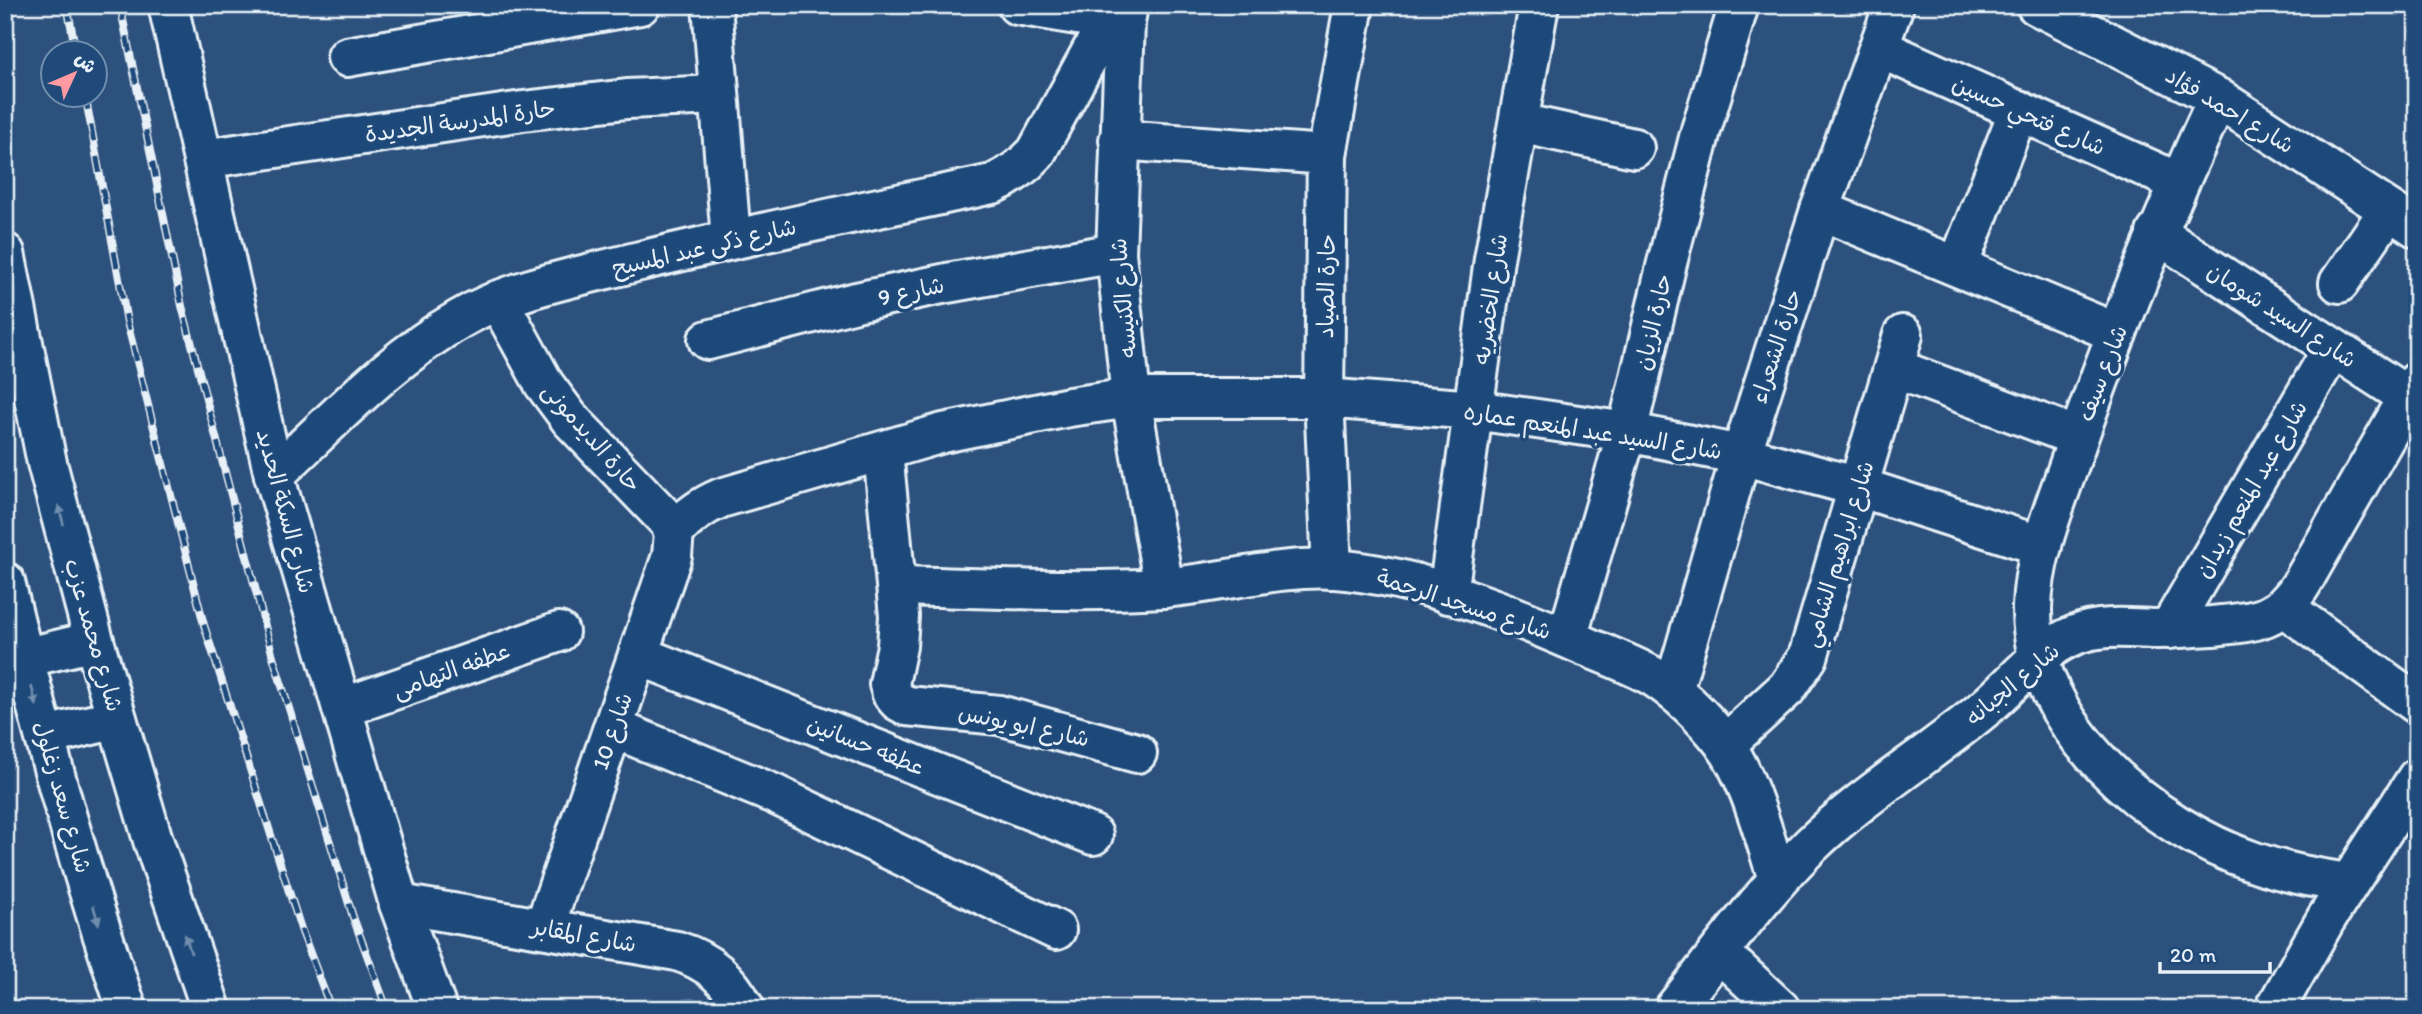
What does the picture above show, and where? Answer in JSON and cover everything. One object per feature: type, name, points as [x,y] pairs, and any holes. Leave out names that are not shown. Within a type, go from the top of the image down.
[{"type":"street","name":"شارع السكة الحديد","points":[[168,5],[274,475],[399,904],[437,1009]]},
{"type":"street","points":[[347,57],[640,5]]},
{"type":"street","points":[[712,5],[732,239]]},
{"type":"street","points":[[1017,5],[1120,17]]},
{"type":"street","name":"حارة الصياد","points":[[1332,569],[1324,398],[1327,155],[1354,5]]},
{"type":"street","name":"شارع الخضريه","points":[[1448,594],[1494,259],[1539,5]]},
{"type":"street","name":"حارة الزيان","points":[[1567,638],[1627,432],[1698,143],[1739,5]]},
{"type":"street","name":"حارة الشعراء","points":[[1673,691],[1741,455],[1820,210],[1894,5]]},
{"type":"street","name":"شارع احمد فؤاد","points":[[2036,5],[2218,98],[2403,219]]},
{"type":"street","name":"شارع الكنيسه","points":[[1120,17],[1116,253],[1131,397],[1164,588]]},
{"type":"street","name":"شارع ذكى عبد المسيح","points":[[274,475],[399,360],[463,317],[498,300],[558,282],[732,239],[993,184],[1009,177],[1036,153],[1120,17]]},
{"type":"street","name":"شارع فتحي حسين","points":[[1880,48],[2178,182]]},
{"type":"street","name":"حارة المدرسة الجديدة","points":[[203,159],[523,111],[627,99],[719,95]]},
{"type":"street","name":"شارع سيف","points":[[2218,98],[2156,233],[2078,437],[2042,546],[2032,609],[2038,659],[2065,716],[2093,755],[2128,789],[2167,818],[2209,843],[2254,862],[2300,875],[2348,883]]},
{"type":"street","points":[[1958,266],[2019,110]]},
{"type":"street","points":[[1518,122],[1634,148]]},
{"type":"street","points":[[1119,140],[1327,155]]},
{"type":"street","points":[[1820,210],[2117,333]]},
{"type":"street","points":[[2339,283],[2403,219]]},
{"type":"street","name":"شارع السيد شومان","points":[[2156,233],[2333,348],[2412,389]]},
{"type":"street","name":"شارع محمد عزب","points":[[5,253],[47,463],[94,640],[157,852],[211,1009]]},
{"type":"street","name":"شارع 9","points":[[708,340],[856,302],[1116,253]]},
{"type":"street","name":"حارة الديدمونى","points":[[498,300],[544,384],[570,419],[668,521],[674,531]]},
{"type":"street","name":"شارع عبد المنعم زيدان","points":[[2169,629],[2333,348]]},
{"type":"street","name":"شارع ابراهيم الشامي","points":[[1725,745],[1787,688],[1808,656],[1899,352],[2078,437]]},
{"type":"street","name":"شارع الجبانه","points":[[1674,1009],[1778,879],[1812,845],[1987,706],[2055,645],[2075,634],[2098,628],[2169,629],[2249,623],[2267,618],[2284,607],[2302,583],[2412,389]]},
{"type":"street","name":"شارع السيد عبد المنعم عماره","points":[[674,531],[703,505],[721,498],[956,430],[1131,397],[1324,398],[1474,410],[1627,432],[1741,455],[1859,487],[2042,546]]},
{"type":"street","points":[[883,452],[898,586]]},
{"type":"street","name":"شارع 10","points":[[544,928],[672,556],[674,531]]},
{"type":"street","name":"شارع مسجد الرحمة","points":[[898,586],[1107,590],[1164,588],[1332,569],[1374,573],[1448,594],[1567,638],[1653,677],[1673,691],[1725,745],[1749,793],[1778,879]]},
{"type":"street","name":"شارع سعد زغلول","points":[[5,582],[14,662],[45,736],[104,942],[127,1009]]},
{"type":"street","name":"شارع ابو يونس","points":[[898,586],[898,636],[889,684],[898,701],[906,706],[999,715],[1137,753]]},
{"type":"street","points":[[2284,607],[2417,704]]},
{"type":"street","name":"عطفه التهامى","points":[[342,708],[559,632]]},
{"type":"street","points":[[14,662],[94,640]]},
{"type":"street","name":"عطفه حسانين","points":[[638,655],[1093,835]]},
{"type":"street","points":[[45,736],[117,719]]},
{"type":"street","points":[[613,728],[774,794],[1056,930]]},
{"type":"street","points":[[2275,1009],[2348,883],[2417,778]]},
{"type":"street","name":"شارع المقابر","points":[[399,904],[677,951],[695,957],[725,978],[745,1009]]},
{"type":"street","points":[[1719,952],[1780,1009]]},
{"type":"railway","points":[[67,5],[73,38]]},
{"type":"railway","points":[[120,5],[182,306],[272,653],[353,917],[387,1009]]},
{"type":"railway","points":[[88,108],[127,322],[204,625],[301,929],[331,1009]]}]
